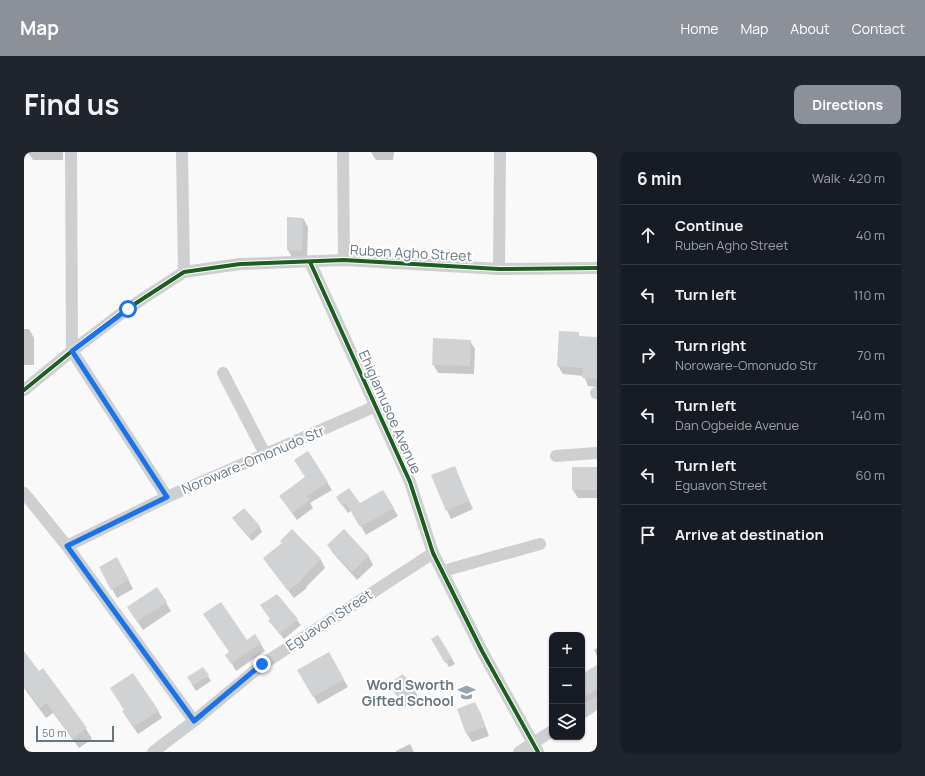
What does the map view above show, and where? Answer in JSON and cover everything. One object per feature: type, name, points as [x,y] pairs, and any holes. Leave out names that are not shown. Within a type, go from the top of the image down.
[{"type":"street","points":[[71,152],[72,351],[167,497]]},
{"type":"street","points":[[182,152],[184,272]]},
{"type":"street","points":[[343,152],[344,260]]},
{"type":"street","points":[[499,269],[500,152]]},
{"type":"street","name":"Ruben Agho Street","points":[[24,390],[72,351],[128,309],[184,272],[240,264],[344,260],[499,269],[597,268]]},
{"type":"street","name":"Ehigiamusoe Avenue","points":[[310,262],[410,482],[434,553],[482,651],[536,748]]},
{"type":"street","points":[[224,373],[265,454]]},
{"type":"street","name":"Noroware-Omonudo Str","points":[[67,546],[167,497],[376,406]]},
{"type":"street","points":[[556,456],[597,453]]},
{"type":"street","points":[[24,493],[67,546],[194,721]]},
{"type":"street","points":[[443,572],[540,544]]},
{"type":"street","name":"Eguavon Street","points":[[153,752],[194,721],[262,664],[434,553]]},
{"type":"street","points":[[585,711],[597,703]]},
{"type":"street","points":[[519,752],[536,748],[549,734]]},
{"type":"building","points":[[287,217],[303,218],[302,251],[287,250]]},
{"type":"building","points":[[559,331],[579,332],[578,336],[597,337],[597,379],[582,378],[583,368],[557,366]]},
{"type":"building","points":[[433,338],[471,340],[470,366],[432,365]]},
{"type":"building","points":[[308,451],[328,482],[307,496],[310,500],[292,513],[279,496],[305,477],[294,460]]},
{"type":"building","points":[[455,466],[469,501],[446,511],[431,475]]},
{"type":"building","points":[[572,467],[597,467],[597,490],[572,490]]},
{"type":"building","points":[[349,488],[360,503],[383,490],[394,508],[360,527],[346,503],[342,506],[336,497]]},
{"type":"building","points":[[244,508],[260,526],[249,536],[232,518]]},
{"type":"building","points":[[292,529],[321,559],[302,578],[303,579],[288,591],[263,558],[282,543],[280,541]]},
{"type":"building","points":[[344,529],[369,556],[352,572],[327,545]]},
{"type":"building","points":[[117,557],[129,580],[111,590],[99,567]]},
{"type":"building","points":[[157,587],[167,602],[137,622],[127,607]]},
{"type":"building","points":[[277,594],[298,619],[280,634],[268,620],[270,619],[260,605]]},
{"type":"building","points":[[221,602],[247,640],[255,634],[261,643],[231,664],[225,655],[229,652],[203,614]]},
{"type":"building","points":[[438,635],[452,658],[445,663],[431,639]]},
{"type":"building","points":[[24,651],[39,671],[43,668],[87,728],[72,739],[47,703],[40,708],[24,686]]},
{"type":"building","points":[[329,652],[344,679],[313,697],[297,670]]},
{"type":"building","points":[[597,665],[597,689],[585,697],[585,672]]},
{"type":"building","points":[[203,667],[209,675],[193,686],[187,677]]},
{"type":"building","points":[[133,673],[159,711],[133,727],[122,711],[124,710],[110,688]]},
{"type":"building","points":[[403,674],[416,691],[401,702],[388,684]]},
{"type":"building","points":[[475,702],[485,727],[466,734],[457,709]]},
{"type":"cycle path","points":[[24,390],[127,309],[184,272],[240,264],[344,260],[499,269],[597,268]]},
{"type":"cycle path","points":[[310,262],[410,482],[433,553],[482,651],[538,752]]},
{"type":"place","name":"Word Sworth Gifted School","points":[[467,693]]},
{"type":"route","points":[[128,309],[72,351],[167,497],[67,546],[194,721],[262,664]]}]
